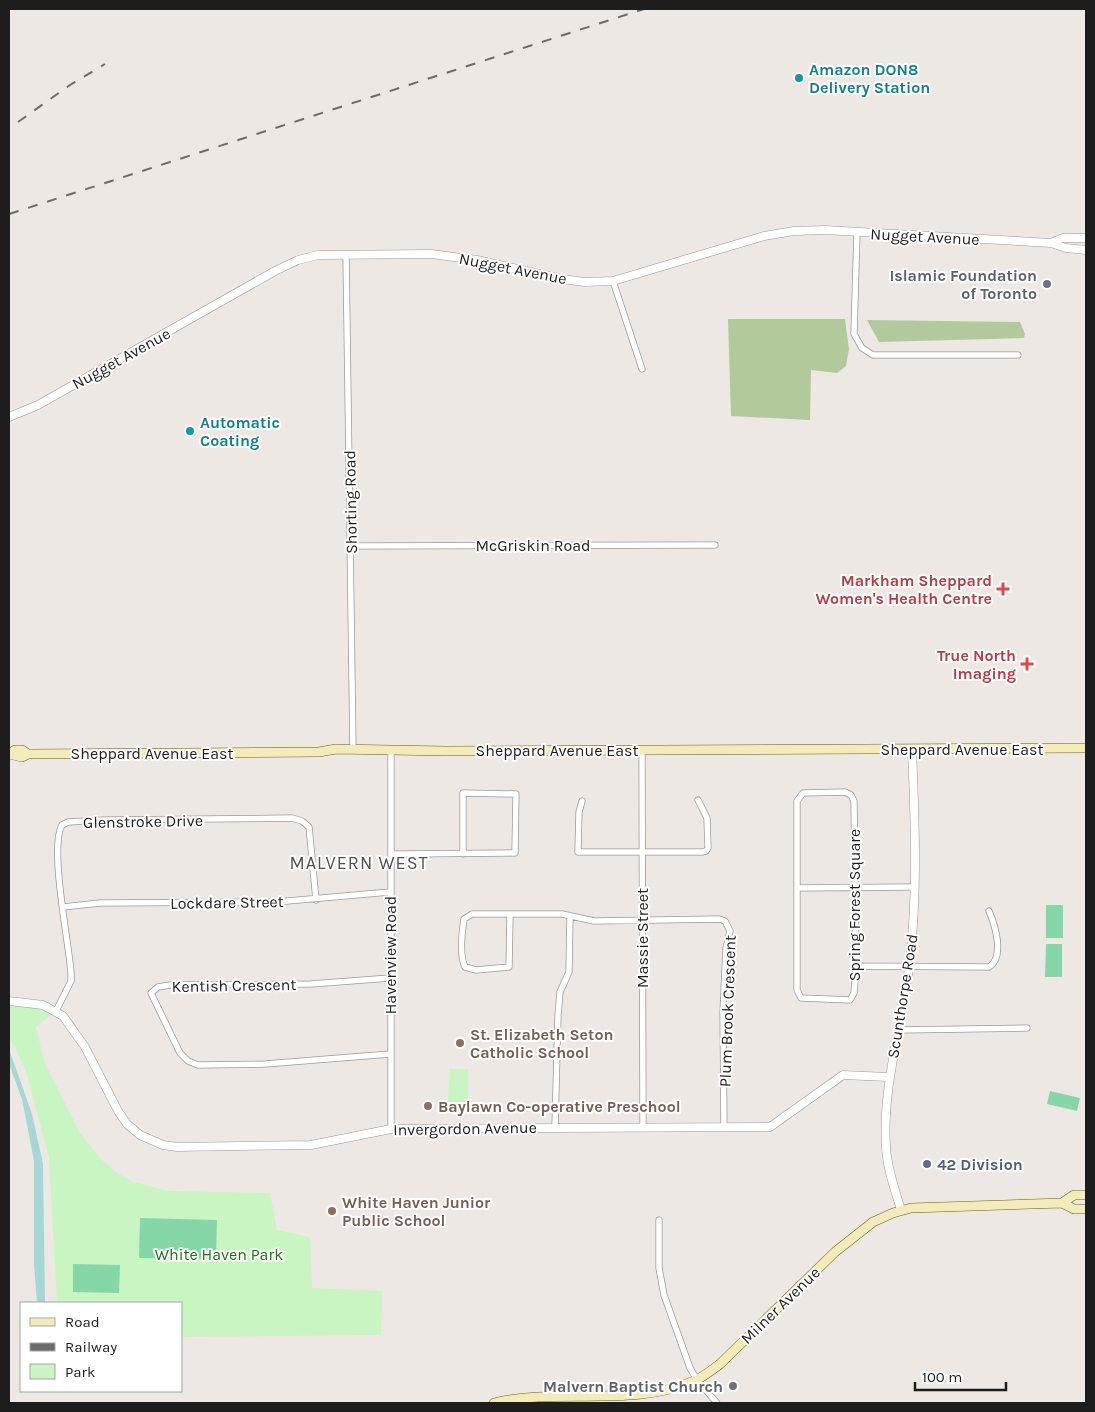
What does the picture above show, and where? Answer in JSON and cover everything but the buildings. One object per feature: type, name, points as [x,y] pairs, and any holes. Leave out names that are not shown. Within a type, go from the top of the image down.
[{"type":"main road","name":"Sheppard Avenue East","points":[[9,754],[15,750],[22,750],[28,754],[354,750],[912,750],[1086,748]]},
{"type":"main road","name":"Milner Avenue","points":[[1062,1203],[1074,1195],[1086,1195]]},
{"type":"main road","name":"Milner Avenue","points":[[494,1403],[533,1396],[640,1395],[679,1387],[697,1380],[720,1364],[858,1232],[873,1222],[902,1210],[950,1206],[1062,1203],[1074,1209],[1086,1208]]},
{"type":"street","name":"Nugget Avenue","points":[[9,417],[46,400],[275,271],[306,258],[346,254],[438,254],[585,282],[613,281],[764,236],[803,230],[1051,243],[1066,248],[1086,250]]},
{"type":"street","points":[[857,232],[854,334],[862,348],[873,355],[1018,355]]},
{"type":"street","name":"Nugget Avenue","points":[[1051,243],[1063,238],[1086,238]]},
{"type":"street","name":"Shorting Road","points":[[346,254],[354,750]]},
{"type":"street","points":[[613,281],[642,370]]},
{"type":"street","name":"McGriskin Road","points":[[351,546],[715,545]]},
{"type":"street","name":"Massie Street","points":[[642,749],[642,1128]]},
{"type":"street","name":"Havenview Road","points":[[391,750],[391,1128]]},
{"type":"street","name":"Scunthorpe Road","points":[[902,1210],[886,1149],[888,1077],[909,968],[913,887],[912,750]]},
{"type":"street","name":"Spring Forest Square","points":[[845,792],[851,795],[854,801],[856,966],[854,993],[850,1000],[810,1000],[800,998],[797,994],[797,888],[797,801],[799,796],[803,793],[845,792]]},
{"type":"street","points":[[392,854],[463,854],[515,853],[516,794],[463,793],[463,854]]},
{"type":"street","points":[[582,801],[579,812],[578,852],[706,851],[707,818],[698,800]]},
{"type":"street","name":"Glenstroke Drive","points":[[56,1011],[71,982],[58,868],[60,828],[68,822],[292,818],[302,821],[309,828],[316,900]]},
{"type":"street","points":[[797,888],[913,887]]},
{"type":"street","name":"Lockdare Street","points":[[63,907],[100,903],[276,902],[316,900],[390,892]]},
{"type":"street","points":[[856,966],[989,968],[997,958],[996,926],[989,911]]},
{"type":"street","points":[[510,914],[509,967],[476,970],[465,967],[462,962],[464,919],[472,914],[510,914],[562,914],[594,921],[642,921]]},
{"type":"street","points":[[555,1127],[558,1015],[560,992],[569,972],[570,916]]},
{"type":"street","name":"Plum Brook Crescent","points":[[642,921],[719,919],[725,921],[729,926],[723,1012],[724,1127]]},
{"type":"street","name":"Kentish Crescent","points":[[390,978],[311,984],[170,985],[158,987],[151,993],[180,1053],[188,1061],[198,1065],[265,1064],[390,1054]]},
{"type":"street","name":"Invergordon Avenue","points":[[9,1002],[34,1003],[56,1011],[67,1021],[85,1047],[118,1111],[127,1124],[140,1135],[154,1142],[177,1147],[301,1145],[342,1139],[391,1128],[770,1126],[843,1076],[888,1077]]},
{"type":"street","points":[[898,1030],[1027,1028]]},
{"type":"street","points":[[659,1220],[659,1268],[662,1286],[690,1368],[697,1380],[718,1403]]},
{"type":"green space","points":[[728,319],[845,319],[849,349],[846,366],[837,373],[811,370],[810,420],[731,416]]},
{"type":"green space","points":[[867,320],[1020,322],[1025,334],[1024,338],[879,342]]},
{"type":"green space","points":[[1046,905],[1063,905],[1063,938],[1046,938]]},
{"type":"green space","points":[[1046,944],[1062,944],[1062,977],[1045,977]]},
{"type":"green space","name":"White Haven Park","points":[[9,1006],[40,1009],[52,1014],[36,1027],[44,1061],[80,1133],[104,1162],[117,1173],[134,1182],[169,1191],[270,1193],[277,1230],[310,1237],[312,1288],[382,1291],[381,1335],[182,1337],[182,1302],[57,1302],[49,1157],[26,1072],[14,1045],[9,1040]]},
{"type":"green space","points":[[450,1069],[468,1069],[468,1114],[447,1114]]},
{"type":"green space","points":[[1050,1091],[1080,1098],[1077,1111],[1047,1104]]},
{"type":"green space","points":[[140,1218],[217,1220],[216,1259],[139,1258]]},
{"type":"green space","points":[[73,1264],[120,1265],[119,1293],[73,1292]]},
{"type":"water","points":[[9,1049],[32,1114],[43,1164],[45,1302],[37,1302],[34,1265],[34,1161],[22,1099],[9,1064]]},
{"type":"railway","points":[[9,214],[644,9]]},
{"type":"railway","points":[[18,122],[70,85],[105,64]]},
{"type":"place","name":"Amazon DON8 Delivery Station","points":[[799,78]]},
{"type":"place","name":"Islamic Foundation of Toronto","points":[[1047,284]]},
{"type":"place","name":"Automatic Coating","points":[[190,431]]},
{"type":"place","name":"Markham Sheppard Women's Health Centre","points":[[1003,589]]},
{"type":"place","name":"True North Imaging","points":[[1027,664]]},
{"type":"place","name":"St. Elizabeth Seton Catholic School","points":[[460,1043]]},
{"type":"place","name":"Baylawn Co-operative Preschool","points":[[428,1106]]},
{"type":"place","name":"42 Division","points":[[927,1164]]},
{"type":"place","name":"White Haven Junior Public School","points":[[332,1211]]},
{"type":"place","name":"Malvern Baptist Church","points":[[733,1386]]},
{"type":"district","name":"MALVERN WEST","points":[[359,863]]}]
